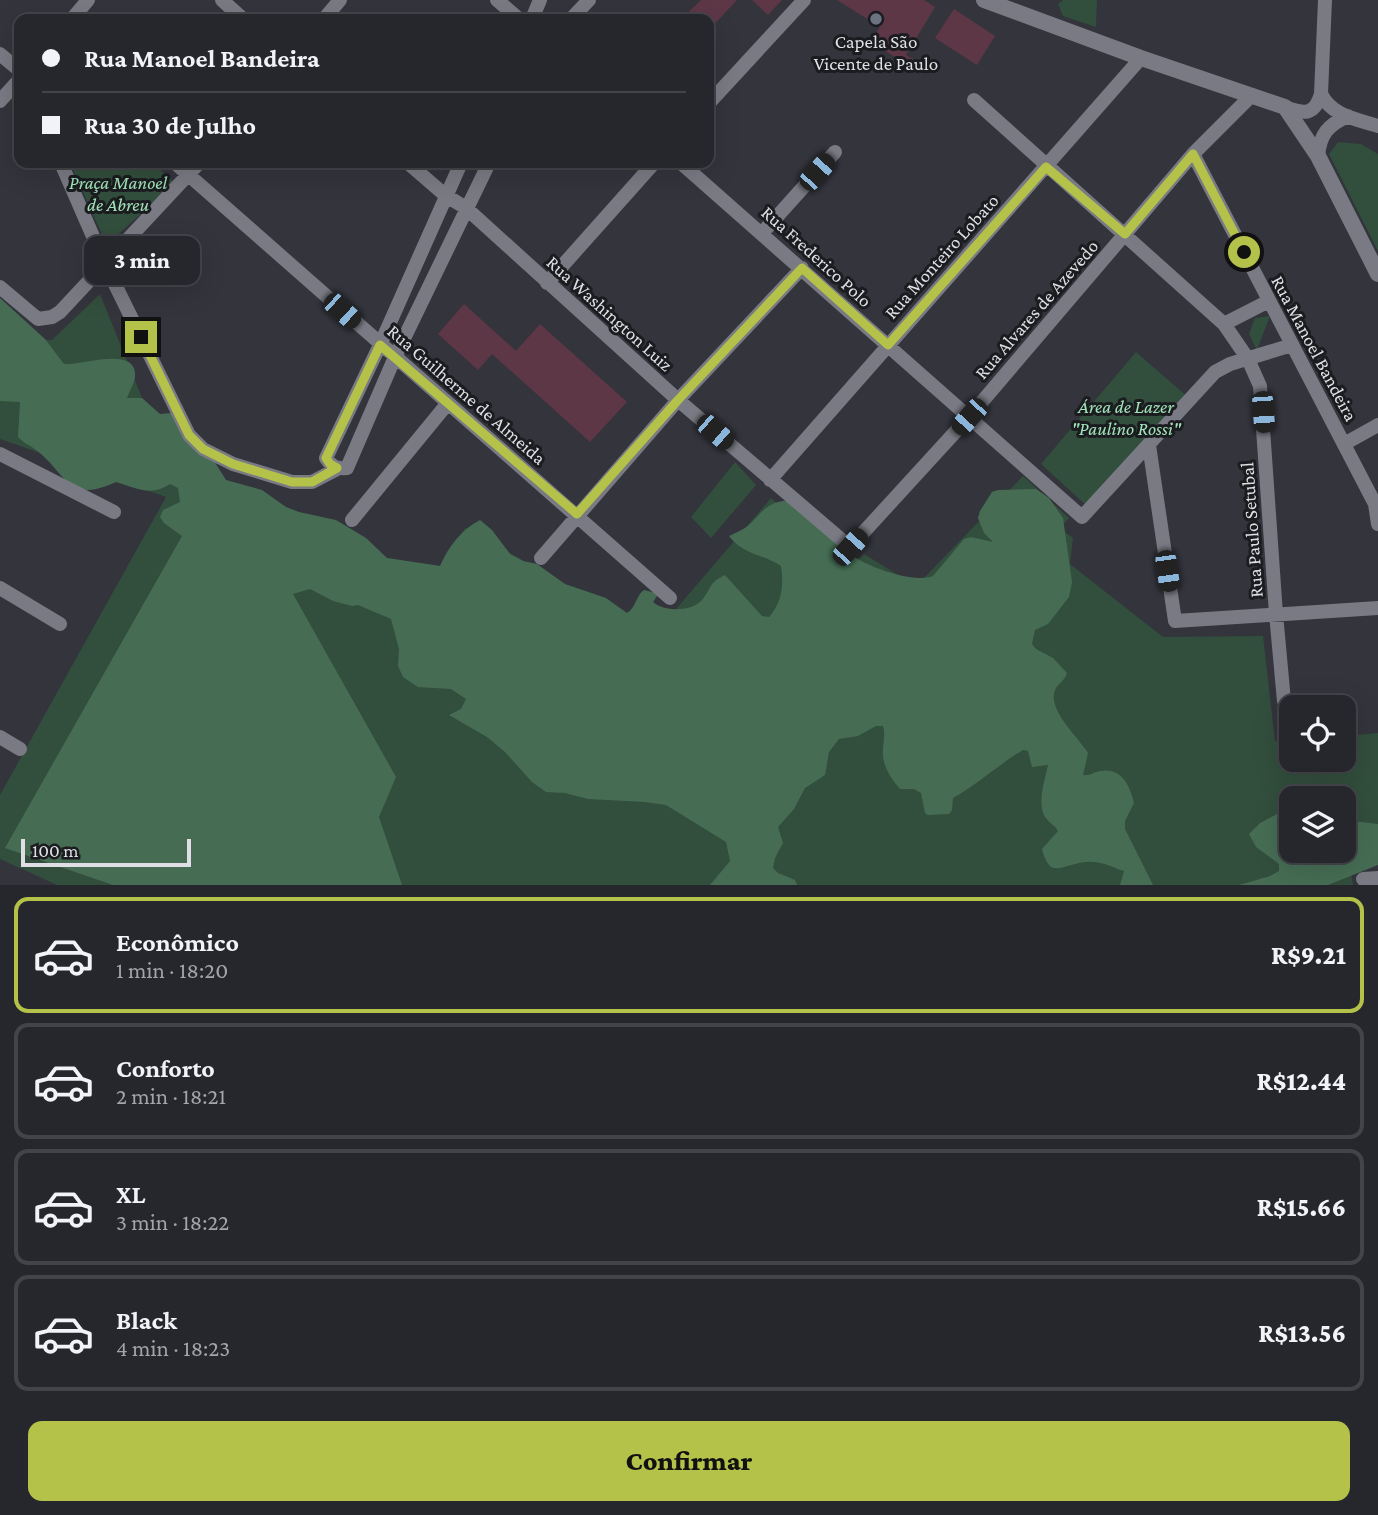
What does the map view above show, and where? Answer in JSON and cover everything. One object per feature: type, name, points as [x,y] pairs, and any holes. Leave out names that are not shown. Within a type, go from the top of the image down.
[{"type":"street","points":[[76,14],[88,0]]},
{"type":"street","points":[[222,0],[237,14]]},
{"type":"street","points":[[328,14],[340,0]]},
{"type":"street","points":[[497,0],[513,14]]},
{"type":"street","points":[[576,14],[589,0]]},
{"type":"street","points":[[714,98],[804,0]]},
{"type":"street","points":[[984,0],[1140,58],[1302,113],[1318,106],[1321,94],[1325,0]]},
{"type":"street","points":[[0,54],[14,66]]},
{"type":"street","name":"Rua Monteiro Lobato","points":[[770,480],[1140,58]]},
{"type":"street","points":[[0,101],[14,86]]},
{"type":"street","points":[[1321,94],[1331,109],[1378,126]]},
{"type":"street","name":"Rua Alvares de Azevedo","points":[[850,547],[969,417],[1193,154],[1252,95]]},
{"type":"street","name":"Rua Paulo Setubal","points":[[974,100],[1224,324],[1248,359],[1260,386],[1283,695]]},
{"type":"street","points":[[1285,107],[1318,156],[1378,274]]},
{"type":"street","points":[[1318,156],[1322,136],[1327,128],[1348,116]]},
{"type":"street","points":[[763,232],[835,152]]},
{"type":"street","name":"Rua Manoel Bandeira","points":[[1193,154],[1376,504],[1378,524]]},
{"type":"street","points":[[63,168],[105,264],[189,435],[203,449],[233,464],[292,482],[312,482],[342,468],[486,168]]},
{"type":"street","name":"Rua Guilherme de Almeida","points":[[181,168],[670,598]]},
{"type":"street","points":[[0,286],[38,318],[52,317],[60,312],[194,168]]},
{"type":"street","name":"Rua Washington Luiz","points":[[414,168],[445,195],[466,208],[678,400],[850,547]]},
{"type":"street","points":[[342,468],[330,464],[326,458],[380,345],[458,168]]},
{"type":"street","points":[[547,283],[650,168]]},
{"type":"street","name":"Rua Frederico Polo","points":[[687,168],[763,232],[1082,517],[1149,446]]},
{"type":"street","points":[[541,558],[678,400],[802,268]]},
{"type":"street","points":[[1224,324],[1269,301]]},
{"type":"street","points":[[1292,345],[1216,372],[1149,446],[1175,621],[1378,608]]},
{"type":"street","points":[[352,520],[449,403]]},
{"type":"street","points":[[1344,444],[1378,425]]},
{"type":"street","points":[[0,454],[114,512]]},
{"type":"street","points":[[0,588],[60,624]]},
{"type":"street","points":[[0,737],[20,749]]},
{"type":"street","points":[[1363,879],[1378,878]]},
{"type":"green space","points":[[1063,0],[1097,0],[1096,27],[1063,16],[1058,4]]},
{"type":"green space","points":[[1338,142],[1361,144],[1378,154],[1378,251],[1329,154]]},
{"type":"green space","name":"Praça Manoel de Abreu","points":[[72,168],[158,168],[175,183],[113,239],[104,239]]},
{"type":"green space","points":[[100,294],[142,398],[226,480],[387,558],[440,566],[465,528],[565,584],[627,613],[676,609],[771,498],[838,556],[842,575],[864,554],[916,586],[1023,476],[1069,518],[1060,528],[1073,538],[1070,564],[1163,637],[1263,636],[1275,741],[1279,741],[1279,772],[1356,772],[1356,735],[1378,733],[1378,853],[1356,859],[1356,786],[1279,786],[1279,863],[1349,863],[1353,885],[57,885],[0,859],[0,795],[166,497],[0,439],[0,312],[29,339],[52,340]]},
{"type":"green space","points":[[0,298],[45,339],[64,364],[107,359],[127,361],[133,367],[135,377],[127,398],[142,398],[160,414],[172,413],[199,437],[226,480],[262,490],[286,507],[299,512],[336,520],[366,538],[387,558],[440,566],[456,539],[480,520],[492,530],[510,554],[537,564],[565,584],[606,598],[627,613],[644,590],[656,593],[653,602],[664,608],[691,607],[702,600],[711,586],[725,575],[762,616],[769,617],[781,593],[781,566],[740,547],[729,536],[747,527],[767,507],[777,502],[791,500],[840,546],[865,563],[901,576],[924,578],[933,576],[964,539],[971,537],[993,542],[984,533],[978,518],[992,492],[1036,489],[1049,498],[1063,518],[1072,582],[1069,597],[1048,624],[1035,630],[1032,644],[1053,658],[1067,673],[1055,690],[1054,698],[1060,715],[1088,753],[1083,775],[1100,771],[1114,772],[1127,784],[1134,803],[1125,821],[1125,829],[1153,885],[1120,885],[1124,871],[1101,863],[1086,862],[1058,868],[1049,865],[1042,849],[1058,831],[1046,818],[1042,807],[1042,792],[1048,765],[1032,767],[1028,751],[1023,750],[953,798],[949,814],[928,815],[925,813],[921,793],[914,789],[900,789],[889,774],[883,756],[883,726],[876,726],[858,736],[839,739],[829,752],[825,775],[805,788],[794,809],[778,827],[783,843],[773,868],[795,880],[797,885],[710,885],[730,861],[726,842],[666,805],[588,799],[565,793],[546,792],[532,782],[505,752],[487,737],[449,715],[461,709],[466,699],[451,689],[418,687],[403,677],[398,666],[399,649],[391,619],[358,605],[333,601],[310,589],[293,594],[396,777],[379,817],[402,885],[113,885],[5,848],[182,536],[160,517],[163,510],[180,502],[178,488],[170,484],[150,491],[116,482],[87,490],[77,488],[18,437],[20,402],[0,401]]},
{"type":"green space","points":[[1270,316],[1257,350],[1249,334],[1255,318]]},
{"type":"green space","name":"Área de Lazer \"Paulino Rossi\"","points":[[1136,352],[1189,398],[1088,507],[1041,464]]},
{"type":"green space","points":[[735,462],[756,485],[711,538],[691,517]]},
{"type":"green space","points":[[1279,813],[1279,863],[1356,863],[1356,821],[1378,824],[1378,865],[1328,885],[1239,885],[1279,871],[1279,864],[1256,847],[1249,834],[1260,823]]},
{"type":"building","points":[[701,0],[737,0],[714,25],[714,14],[686,14]]},
{"type":"building","points":[[752,0],[782,0],[768,15]]},
{"type":"building","points":[[837,0],[924,0],[935,7],[906,55],[926,67],[921,74],[870,41],[880,27]]},
{"type":"building","points":[[954,9],[995,36],[977,65],[935,38]]},
{"type":"building","points":[[464,304],[516,351],[540,324],[627,402],[590,442],[492,354],[478,370],[438,334]]},
{"type":"place","name":"Capela São Vicente de Paulo","points":[[876,19]]},
{"type":"route","points":[[141,337],[189,435],[203,449],[233,464],[292,482],[312,482],[337,468],[326,458],[380,345],[577,514],[678,400],[802,268],[888,345],[1046,167],[1125,234],[1193,154],[1244,252]]}]
